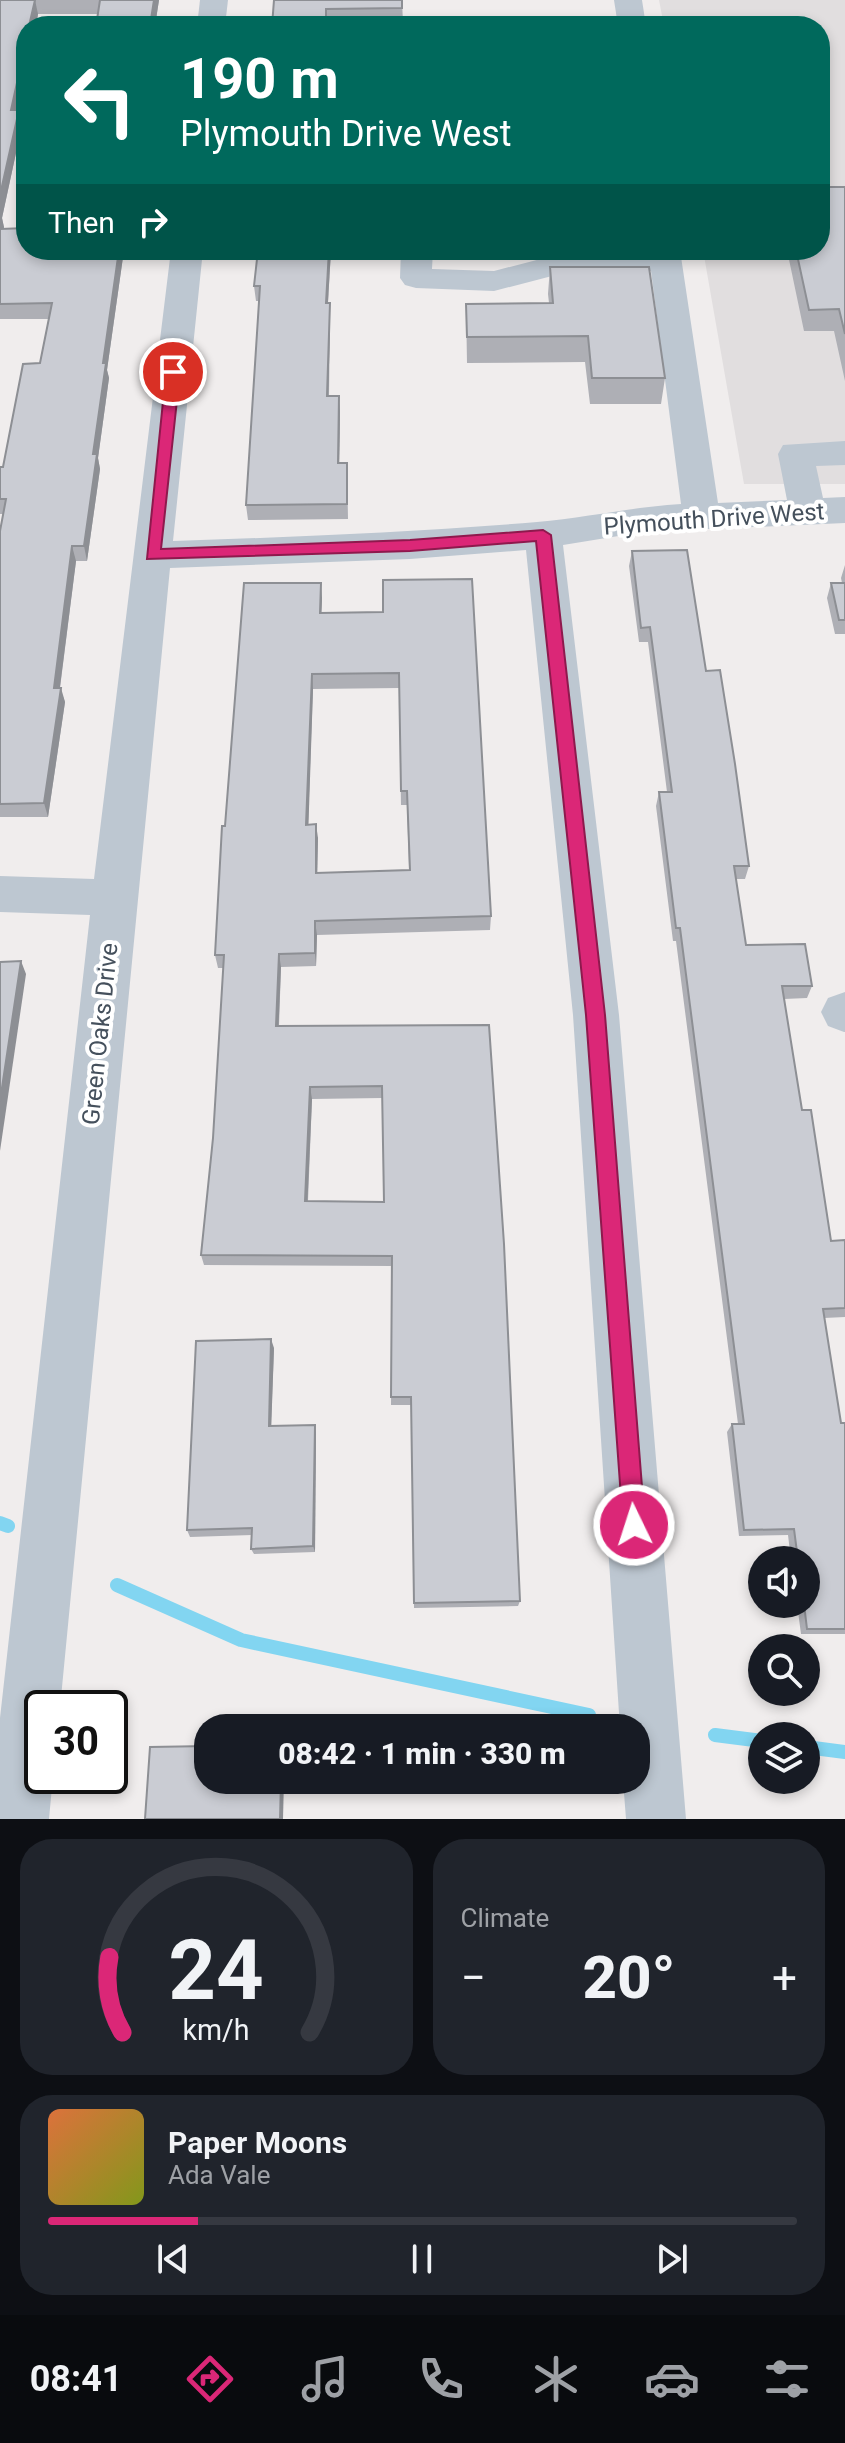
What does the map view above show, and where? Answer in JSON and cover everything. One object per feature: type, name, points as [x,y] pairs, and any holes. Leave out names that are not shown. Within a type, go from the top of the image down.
[{"type":"street","name":"Green Oaks Drive","points":[[19,1819],[114,898],[186,260]]},
{"type":"street","points":[[417,260],[416,278],[494,281],[552,266],[613,260]]},
{"type":"street","points":[[665,260],[701,515]]},
{"type":"street","points":[[807,511],[796,454],[845,453]]},
{"type":"street","name":"Plymouth Drive West","points":[[153,555],[410,546],[543,535],[643,519],[845,510]]},
{"type":"street","points":[[543,535],[596,1015],[656,1819]]},
{"type":"street","points":[[0,894],[114,898]]},
{"type":"shaded area","points":[[659,0],[845,0],[845,484],[744,484],[705,260],[830,260],[830,16],[662,16]]},
{"type":"building","points":[[0,0],[35,0],[31,16],[16,16],[16,87],[11,110],[16,110],[16,123],[0,195]]},
{"type":"building","points":[[100,0],[154,0],[152,16],[98,16]]},
{"type":"building","points":[[274,0],[402,0],[402,8],[326,9],[326,16],[273,16]]},
{"type":"building","points":[[830,187],[845,187],[845,334],[839,309],[809,310],[798,260],[830,260]]},
{"type":"building","points":[[16,228],[16,260],[118,260],[103,363],[106,363],[93,454],[97,454],[84,546],[72,546],[54,688],[61,688],[44,803],[0,804],[0,531],[6,499],[0,499],[0,467],[3,467],[23,364],[40,363],[52,303],[0,304],[0,229]]},
{"type":"building","points":[[257,260],[328,260],[327,396],[339,396],[338,463],[347,463],[347,504],[246,505],[260,286],[254,286]]},
{"type":"building","points":[[550,267],[649,267],[665,378],[592,378],[588,336],[467,337],[466,304],[553,303]]},
{"type":"building","points":[[687,550],[706,671],[720,670],[735,764],[749,866],[734,866],[746,945],[805,944],[812,986],[782,986],[802,1110],[811,1110],[831,1241],[845,1240],[845,1308],[823,1309],[841,1423],[845,1423],[845,1629],[807,1629],[806,1618],[820,1618],[820,1546],[796,1546],[794,1529],[744,1530],[732,1424],[744,1424],[680,928],[676,928],[659,792],[672,792],[650,627],[641,628],[632,551]]},
{"type":"building","points":[[472,579],[491,916],[315,921],[315,953],[279,954],[276,1026],[489,1025],[504,1244],[520,1601],[414,1603],[411,1397],[391,1397],[392,1256],[201,1255],[213,1138],[224,955],[215,955],[222,826],[225,826],[244,583],[321,583],[320,613],[383,612],[383,580]],"holes":[[[399,673],[401,791],[407,791],[410,870],[316,873],[316,824],[306,825],[312,674]],[[382,1086],[384,1202],[305,1201],[310,1087]]]},
{"type":"building","points":[[831,583],[845,583],[845,620],[839,620]]},
{"type":"building","points":[[21,961],[0,1101],[0,962]]},
{"type":"building","points":[[271,1339],[269,1426],[315,1425],[313,1546],[251,1549],[252,1528],[187,1530],[196,1341]]},
{"type":"building","points":[[194,1746],[194,1794],[281,1794],[280,1819],[145,1819],[150,1747]]},
{"type":"waterway","points":[[0,1523],[8,1526]]},
{"type":"waterway","points":[[117,1585],[241,1640],[584,1714]]},
{"type":"waterway","points":[[715,1735],[748,1739]]},
{"type":"waterway","points":[[820,1749],[845,1752]]},
{"type":"route","points":[[173,372],[153,555],[410,546],[543,535],[596,1015],[634,1525]]}]
